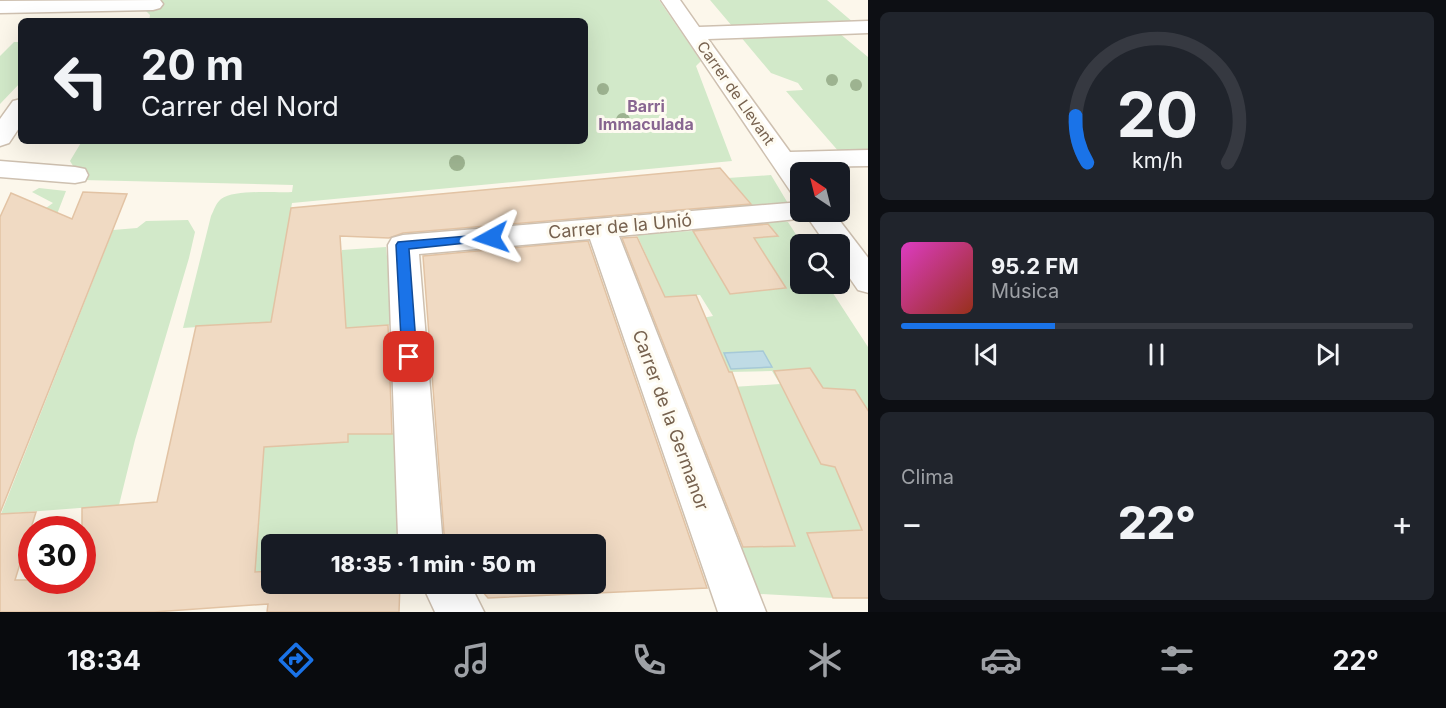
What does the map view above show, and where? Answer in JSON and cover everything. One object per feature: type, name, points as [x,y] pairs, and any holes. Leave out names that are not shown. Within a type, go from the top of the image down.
[{"type":"street","name":"Carrer de Llevant","points":[[670,0],[790,170]]},
{"type":"street","points":[[0,7],[82,13],[153,4]]},
{"type":"street","points":[[693,33],[868,27]]},
{"type":"street","points":[[0,138],[18,111]]},
{"type":"street","points":[[783,160],[868,158]]},
{"type":"street","points":[[0,169],[75,175]]},
{"type":"street","name":"Carrer de la Unió","points":[[420,534],[402,245],[790,212]]},
{"type":"street","points":[[825,222],[868,282]]},
{"type":"street","name":"Carrer de la Germanor","points":[[601,228],[742,612]]},
{"type":"street","points":[[450,594],[460,612]]},
{"type":"green space","points":[[155,0],[659,0],[701,61],[696,66],[732,161],[292,203],[271,322],[183,328],[211,216],[218,202],[235,194],[292,192],[293,185],[82,180],[70,161],[80,144],[588,144],[588,18],[150,18],[150,15],[142,7],[158,5]]},
{"type":"green space","points":[[710,0],[827,0],[854,23],[732,26]]},
{"type":"green space","points":[[839,33],[868,57],[868,153],[840,153],[786,91],[803,90],[798,83],[771,73],[740,36]]},
{"type":"green space","points":[[14,42],[18,42],[18,85],[0,104],[0,56]]},
{"type":"green space","points":[[771,175],[789,205],[733,209],[723,198],[743,195],[728,178]]},
{"type":"green space","points":[[39,188],[66,191],[52,227],[46,208],[53,203],[32,192]]},
{"type":"green space","points":[[188,220],[195,232],[189,258],[135,440],[119,505],[1,514],[113,230],[137,228],[146,221]]},
{"type":"green space","points":[[788,222],[796,234],[790,234],[790,294],[834,294],[868,347],[868,412],[855,391],[823,388],[810,368],[790,370],[785,393],[821,464],[835,467],[862,530],[808,533],[833,598],[760,594],[751,588],[735,547],[792,546],[793,540],[764,461],[732,387],[780,384],[772,371],[729,372],[719,348],[703,349],[687,321],[713,316],[700,295],[665,297],[636,233],[693,231],[730,294],[786,288],[754,238],[773,236],[770,227],[750,227],[750,225]]},
{"type":"green space","points":[[386,247],[394,325],[346,328],[342,250]]},
{"type":"green space","points":[[396,433],[400,534],[261,534],[261,572],[255,572],[264,440],[287,446],[348,442],[348,434]]},
{"type":"water","points":[[763,351],[772,367],[731,369],[724,353]]},
{"type":"building","points":[[720,168],[751,204],[403,233],[389,238],[340,236],[346,328],[388,325],[392,434],[348,434],[348,442],[264,447],[255,572],[261,572],[261,594],[400,594],[399,612],[267,612],[268,604],[154,612],[0,612],[0,514],[36,512],[35,516],[18,516],[18,570],[15,580],[18,580],[18,594],[96,594],[96,516],[82,516],[82,508],[157,502],[196,326],[271,322],[291,208]]},
{"type":"building","points":[[83,192],[127,194],[0,513],[0,217],[11,193],[72,219]]},
{"type":"building","points":[[768,224],[778,236],[754,238],[786,288],[730,294],[693,231]]},
{"type":"building","points":[[637,237],[665,297],[696,295],[729,372],[732,372],[795,546],[743,547],[622,238]]},
{"type":"building","points":[[588,241],[707,588],[606,593],[606,534],[444,534],[423,256]]},
{"type":"building","points":[[810,368],[823,388],[855,390],[868,410],[868,598],[833,598],[807,533],[862,530],[835,467],[821,464],[774,371]]},
{"type":"building","points":[[485,594],[576,594],[488,598]]},
{"type":"district","name":"Barri Immaculada","points":[[646,115]]},
{"type":"route","points":[[409,357],[402,245],[491,238]]}]
